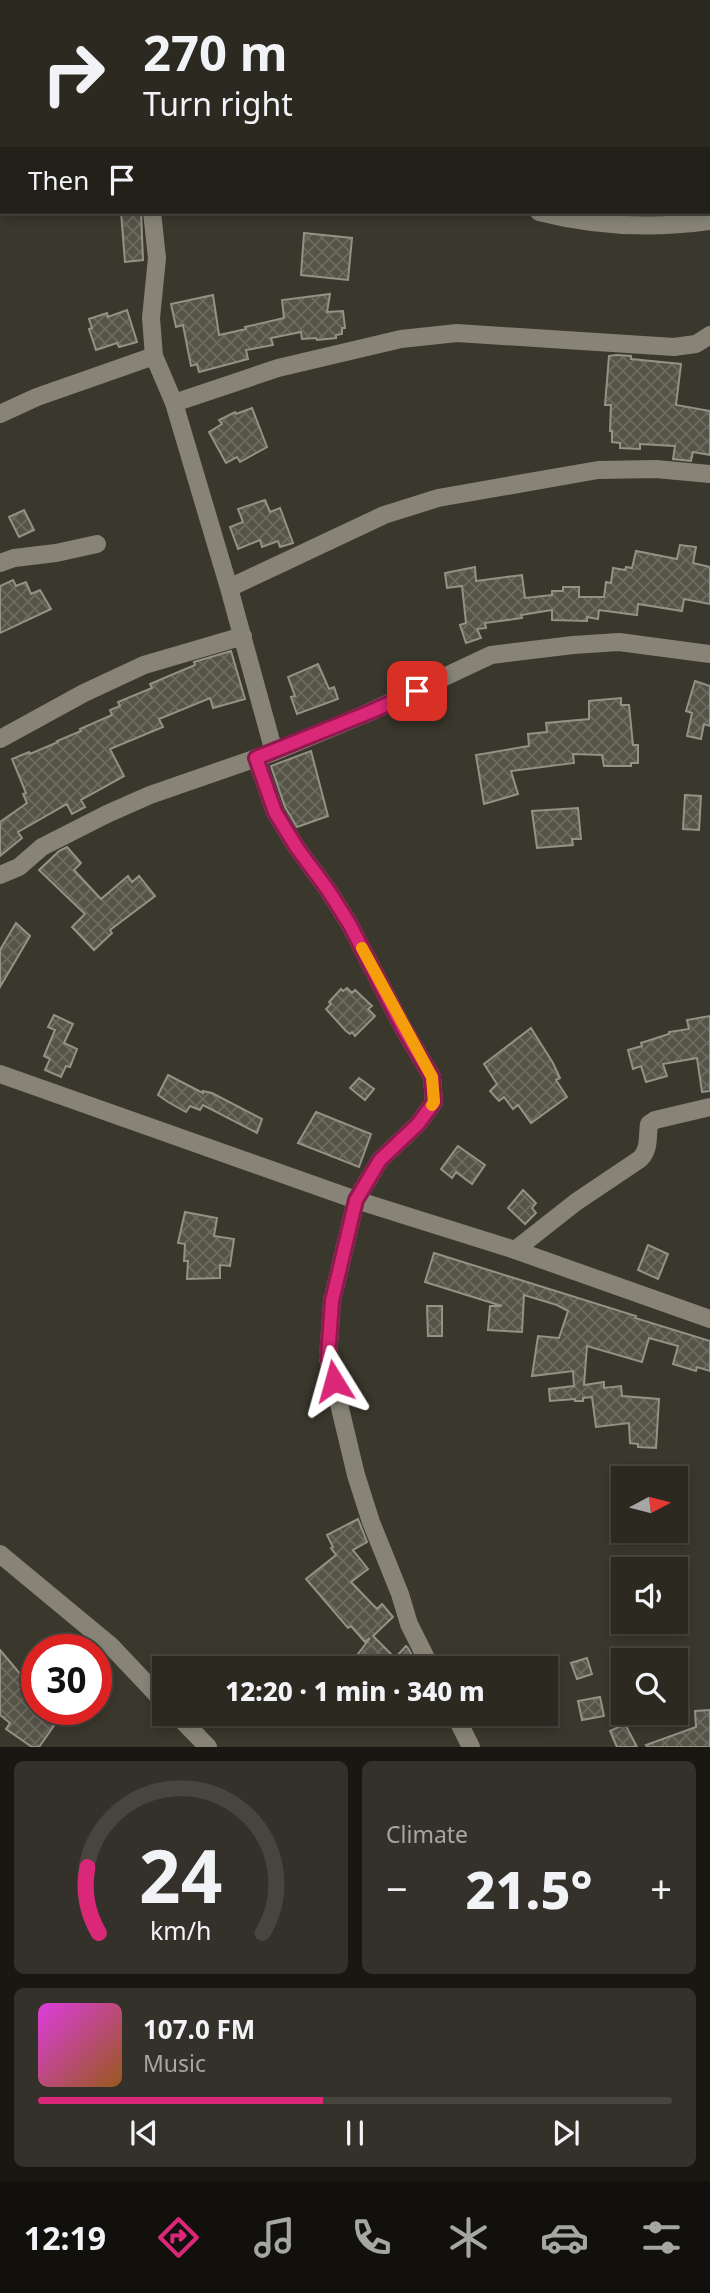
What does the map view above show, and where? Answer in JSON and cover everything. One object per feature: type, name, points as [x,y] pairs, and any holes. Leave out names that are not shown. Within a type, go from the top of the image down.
[{"type":"street","points":[[152,214],[157,258],[151,318],[154,356],[174,403],[243,636],[274,752]]},
{"type":"street","points":[[548,214],[648,227],[710,221]]},
{"type":"street","points":[[174,403],[278,368],[401,339],[457,333],[674,347],[696,344],[710,335]]},
{"type":"street","points":[[0,414],[37,397],[154,356]]},
{"type":"street","points":[[229,588],[384,514],[438,499],[598,470],[656,469],[710,474]]},
{"type":"street","points":[[0,563],[13,558],[56,553],[97,544]]},
{"type":"street","points":[[0,740],[84,693],[144,665],[243,636]]},
{"type":"street","points":[[0,875],[19,867],[42,847],[107,814],[150,795],[274,752],[370,712],[491,655],[619,642],[710,654]]},
{"type":"street","points":[[256,758],[275,812],[350,925],[403,1028],[432,1077],[434,1102],[418,1124],[380,1160],[356,1200],[332,1301],[328,1357],[356,1475],[371,1522],[400,1594],[409,1625],[425,1656]]},
{"type":"street","points":[[0,1074],[356,1200],[515,1250],[710,1319]]},
{"type":"street","points":[[515,1250],[576,1202],[640,1159],[649,1142],[649,1124],[655,1119],[710,1107]]},
{"type":"street","points":[[0,1554],[111,1646],[152,1689]]},
{"type":"street","points":[[188,1726],[208,1747]]},
{"type":"street","points":[[460,1726],[471,1747]]},
{"type":"building","points":[[121,214],[141,214],[143,260],[125,262]]},
{"type":"building","points":[[304,233],[352,238],[348,280],[301,275]]},
{"type":"building","points":[[330,294],[327,312],[343,311],[345,328],[342,328],[342,334],[336,335],[336,338],[302,339],[301,332],[271,338],[273,345],[246,350],[248,359],[199,372],[197,364],[191,366],[183,325],[176,327],[171,304],[213,295],[219,335],[284,318],[282,300]]},
{"type":"building","points":[[127,310],[137,342],[119,347],[117,343],[96,350],[89,329],[92,328],[89,319],[107,313],[108,317]]},
{"type":"building","points":[[609,356],[681,364],[676,405],[710,411],[710,455],[693,452],[691,461],[673,459],[675,446],[640,444],[640,449],[620,448],[620,443],[612,442],[611,405],[605,405]]},
{"type":"building","points":[[252,408],[267,447],[240,462],[237,457],[226,463],[209,432],[222,424],[219,420]]},
{"type":"building","points":[[265,500],[270,512],[280,508],[293,543],[280,547],[278,541],[262,547],[260,540],[238,549],[230,527],[243,522],[238,509]]},
{"type":"building","points":[[24,510],[34,530],[19,537],[9,517]]},
{"type":"building","points":[[680,545],[696,547],[693,563],[710,567],[710,604],[684,599],[682,611],[638,604],[637,615],[599,610],[598,619],[587,617],[587,621],[552,620],[552,610],[521,615],[522,618],[485,623],[486,628],[477,629],[481,638],[466,643],[460,625],[466,623],[462,586],[447,588],[445,573],[475,567],[476,581],[522,575],[525,598],[552,595],[552,591],[563,591],[563,587],[579,587],[579,597],[604,597],[606,582],[611,583],[613,568],[632,568],[636,551],[677,559]]},
{"type":"building","points":[[13,580],[16,586],[26,582],[31,594],[40,590],[51,609],[0,633],[0,586]]},
{"type":"building","points":[[231,651],[245,699],[213,708],[210,698],[159,719],[163,727],[110,749],[124,776],[81,800],[85,807],[72,814],[67,804],[18,832],[22,838],[0,856],[0,822],[27,803],[23,794],[26,793],[12,759],[58,742],[112,715],[110,710],[120,706],[118,702],[152,688],[150,684],[195,665],[194,662]]},
{"type":"building","points":[[318,664],[329,689],[334,687],[338,699],[297,714],[291,697],[295,696],[288,677]]},
{"type":"building","points":[[695,681],[710,686],[710,726],[704,724],[701,739],[687,736],[692,713],[686,711]]},
{"type":"building","points":[[621,698],[621,705],[629,705],[633,745],[638,745],[638,763],[631,763],[631,766],[604,766],[602,755],[573,754],[574,763],[511,771],[518,794],[484,804],[476,755],[529,746],[528,734],[547,732],[546,723],[589,719],[589,701]]},
{"type":"building","points":[[311,751],[328,816],[297,827],[285,807],[271,766]]},
{"type":"building","points":[[685,795],[701,796],[699,830],[683,829]]},
{"type":"building","points":[[578,808],[581,839],[572,839],[573,845],[537,848],[532,811]]},
{"type":"building","points":[[67,847],[81,863],[74,870],[101,899],[128,876],[132,882],[139,876],[155,896],[110,930],[112,933],[94,950],[72,927],[85,914],[39,870]]},
{"type":"building","points":[[16,923],[30,936],[0,987],[0,950]]},
{"type":"building","points":[[347,988],[352,993],[355,990],[372,1006],[368,1009],[375,1016],[355,1036],[346,1031],[326,1009],[341,989],[343,991]]},
{"type":"building","points":[[54,1015],[73,1024],[64,1043],[77,1049],[70,1067],[66,1066],[61,1077],[45,1070],[50,1059],[44,1056],[55,1030],[48,1027]]},
{"type":"building","points":[[710,1016],[710,1091],[702,1092],[697,1058],[663,1064],[667,1076],[646,1082],[641,1066],[633,1069],[628,1050],[669,1032],[689,1029],[687,1020]]},
{"type":"building","points":[[531,1028],[553,1063],[560,1078],[556,1080],[567,1097],[531,1123],[518,1105],[513,1109],[504,1097],[499,1101],[490,1091],[497,1084],[484,1064]]},
{"type":"building","points":[[168,1075],[203,1093],[212,1093],[262,1119],[257,1133],[203,1105],[200,1110],[190,1106],[186,1112],[168,1102],[158,1095]]},
{"type":"building","points":[[359,1078],[374,1089],[365,1100],[350,1088]]},
{"type":"building","points":[[316,1112],[371,1134],[359,1167],[298,1143]]},
{"type":"building","points":[[458,1146],[485,1165],[472,1184],[456,1172],[452,1178],[441,1169]]},
{"type":"building","points":[[523,1190],[536,1203],[532,1208],[536,1213],[525,1224],[508,1208]]},
{"type":"building","points":[[185,1212],[217,1218],[214,1236],[234,1239],[230,1266],[220,1265],[220,1278],[187,1279],[185,1244],[178,1243]]},
{"type":"building","points":[[648,1245],[668,1254],[658,1279],[638,1270]]},
{"type":"building","points":[[434,1253],[710,1341],[710,1371],[697,1367],[696,1371],[673,1364],[678,1346],[649,1338],[642,1362],[587,1346],[584,1385],[604,1382],[604,1388],[621,1386],[622,1396],[659,1399],[656,1448],[638,1447],[638,1444],[630,1443],[629,1423],[596,1427],[592,1397],[583,1398],[583,1401],[550,1401],[549,1389],[574,1386],[573,1371],[532,1376],[538,1336],[559,1338],[568,1311],[524,1295],[522,1332],[488,1330],[490,1306],[502,1306],[425,1282]]},
{"type":"building","points":[[427,1306],[442,1306],[442,1336],[428,1336]]},
{"type":"building","points":[[358,1519],[367,1542],[353,1550],[368,1569],[351,1582],[377,1609],[382,1604],[393,1617],[373,1636],[393,1656],[356,1656],[370,1638],[365,1642],[351,1626],[348,1628],[306,1579],[336,1555],[327,1535]]},
{"type":"building","points":[[406,1646],[412,1656],[397,1656]]},
{"type":"building","points":[[0,1650],[21,1675],[21,1725],[54,1725],[39,1747],[32,1747],[6,1729],[10,1723],[0,1715]]},
{"type":"building","points":[[587,1658],[592,1674],[577,1679],[571,1663]]},
{"type":"building","points":[[600,1697],[604,1716],[582,1720],[578,1701]]},
{"type":"building","points":[[710,1710],[710,1747],[647,1747],[646,1745],[696,1727],[695,1711]]},
{"type":"building","points":[[626,1725],[637,1747],[617,1747],[610,1731]]},
{"type":"slow traffic","points":[[362,948],[403,1028],[432,1077],[432,1105]]},
{"type":"route","points":[[334,1381],[328,1357],[332,1301],[356,1200],[380,1160],[418,1124],[434,1102],[432,1077],[403,1028],[350,925],[275,812],[256,758],[417,691]]}]
